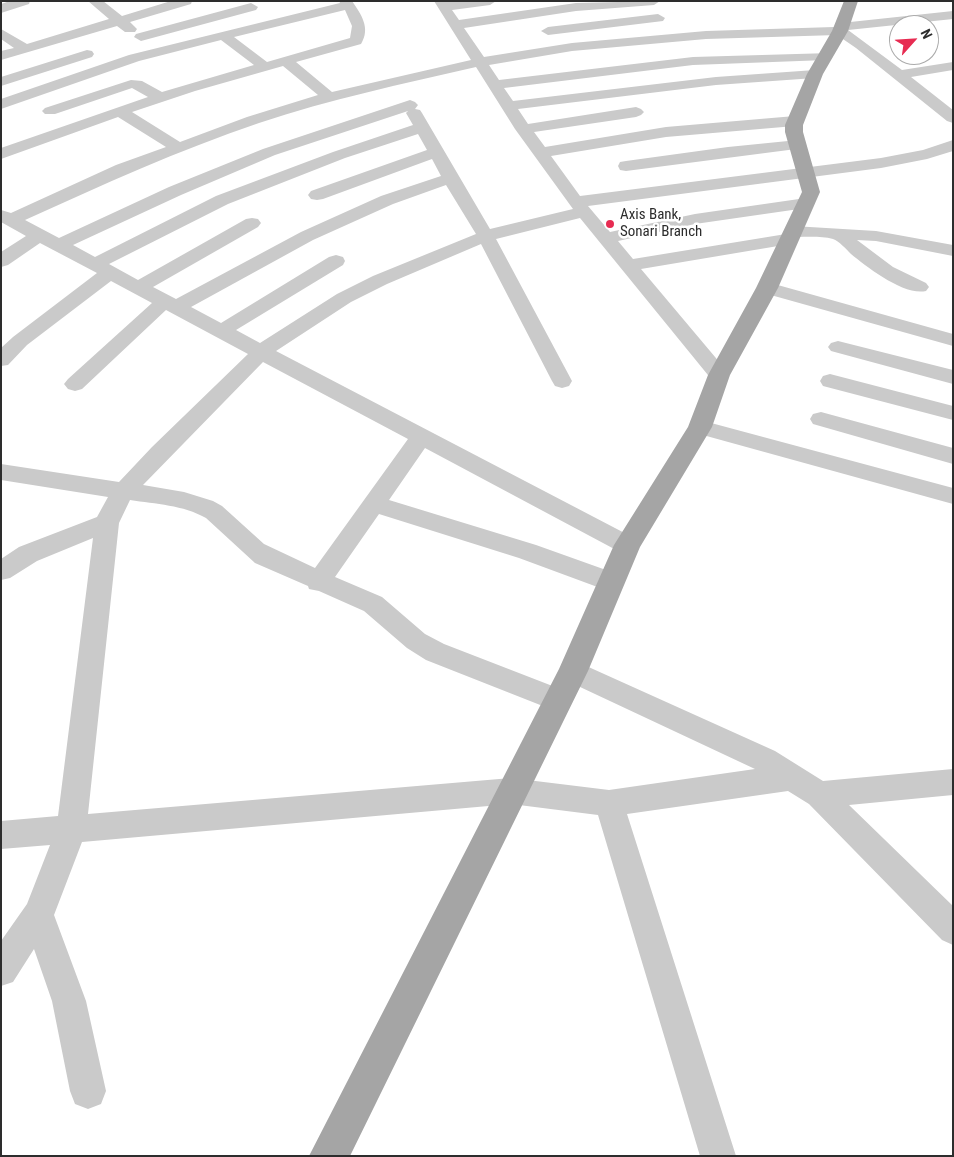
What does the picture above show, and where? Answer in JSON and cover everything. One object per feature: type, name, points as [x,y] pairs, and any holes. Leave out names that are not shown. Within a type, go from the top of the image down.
[{"type":"main road","points":[[329,1156],[511,791],[574,670],[627,545],[700,427],[719,375],[767,288],[811,192],[797,133],[820,65],[840,29],[850,1]]},
{"type":"street","points":[[1,9],[24,1]]},
{"type":"street","points":[[94,1],[159,52]]},
{"type":"street","points":[[1,56],[119,21],[153,5],[186,1]]},
{"type":"street","points":[[490,1],[442,4],[523,129],[580,207],[719,375]]},
{"type":"street","points":[[455,25],[576,7],[654,1]]},
{"type":"street","points":[[647,2],[671,37]]},
{"type":"street","points":[[1,104],[159,52],[346,3],[359,25],[356,41],[160,97],[1,154]]},
{"type":"street","points":[[141,37],[251,7]]},
{"type":"street","points":[[6,218],[122,170],[253,120],[329,97],[479,62],[572,47],[671,37],[840,29],[953,15]]},
{"type":"street","points":[[548,31],[658,18]]},
{"type":"street","points":[[840,29],[953,118]]},
{"type":"street","points":[[1,32],[24,48]]},
{"type":"street","points":[[222,35],[265,67]]},
{"type":"street","points":[[1,82],[87,54]]},
{"type":"street","points":[[286,61],[329,97]]},
{"type":"street","points":[[494,85],[599,70],[694,61],[820,65]]},
{"type":"street","points":[[508,106],[716,81],[820,65]]},
{"type":"street","points":[[903,80],[953,66]]},
{"type":"street","points":[[903,80],[953,77]]},
{"type":"street","points":[[396,80],[450,178],[486,236],[562,381]]},
{"type":"street","points":[[50,111],[131,84],[137,84],[160,97]]},
{"type":"street","points":[[58,245],[175,191],[269,152],[410,105]]},
{"type":"street","points":[[120,111],[179,148]]},
{"type":"street","points":[[523,129],[636,112]]},
{"type":"street","points":[[1,360],[11,339],[103,268],[222,200],[339,155],[422,127]]},
{"type":"street","points":[[540,153],[666,132],[797,133]]},
{"type":"street","points":[[626,166],[728,152],[797,133]]},
{"type":"street","points":[[1,970],[38,916],[71,829],[107,523],[113,508],[124,491],[160,452],[261,352],[344,298],[380,280],[486,236],[580,207],[743,180],[807,174],[891,161],[927,154],[953,145]]},
{"type":"street","points":[[317,195],[436,152]]},
{"type":"street","points":[[75,384],[170,304],[307,236],[387,200],[450,178]]},
{"type":"street","points":[[606,238],[695,219],[806,203]]},
{"type":"street","points":[[6,218],[627,545]]},
{"type":"street","points":[[139,287],[252,223]]},
{"type":"street","points":[[839,234],[858,252],[904,281],[919,287]]},
{"type":"street","points":[[628,265],[791,235],[839,234],[876,236],[953,251]]},
{"type":"street","points":[[1,261],[39,235]]},
{"type":"street","points":[[221,331],[336,261]]},
{"type":"street","points":[[767,288],[953,340]]},
{"type":"street","points":[[838,346],[953,376]]},
{"type":"street","points":[[830,381],[953,413]]},
{"type":"street","points":[[821,419],[953,456]]},
{"type":"street","points":[[700,427],[953,496]]},
{"type":"street","points":[[318,582],[422,436]]},
{"type":"street","points":[[1,472],[184,500],[205,507],[225,521],[255,550],[318,582],[373,604],[416,641],[435,652],[558,700]]},
{"type":"street","points":[[373,504],[527,552],[611,582]]},
{"type":"street","points":[[1,571],[28,554],[107,523]]},
{"type":"street","points":[[574,670],[765,760],[793,777],[819,795],[953,929]]},
{"type":"street","points":[[1,835],[511,791],[609,803],[793,777]]},
{"type":"street","points":[[819,795],[953,782]]},
{"type":"street","points":[[609,803],[718,1156]]},
{"type":"street","points":[[38,916],[69,1001],[88,1091]]},
{"type":"place","name":"Axis Bank, Sonari Branch","points":[[610,224]]}]
